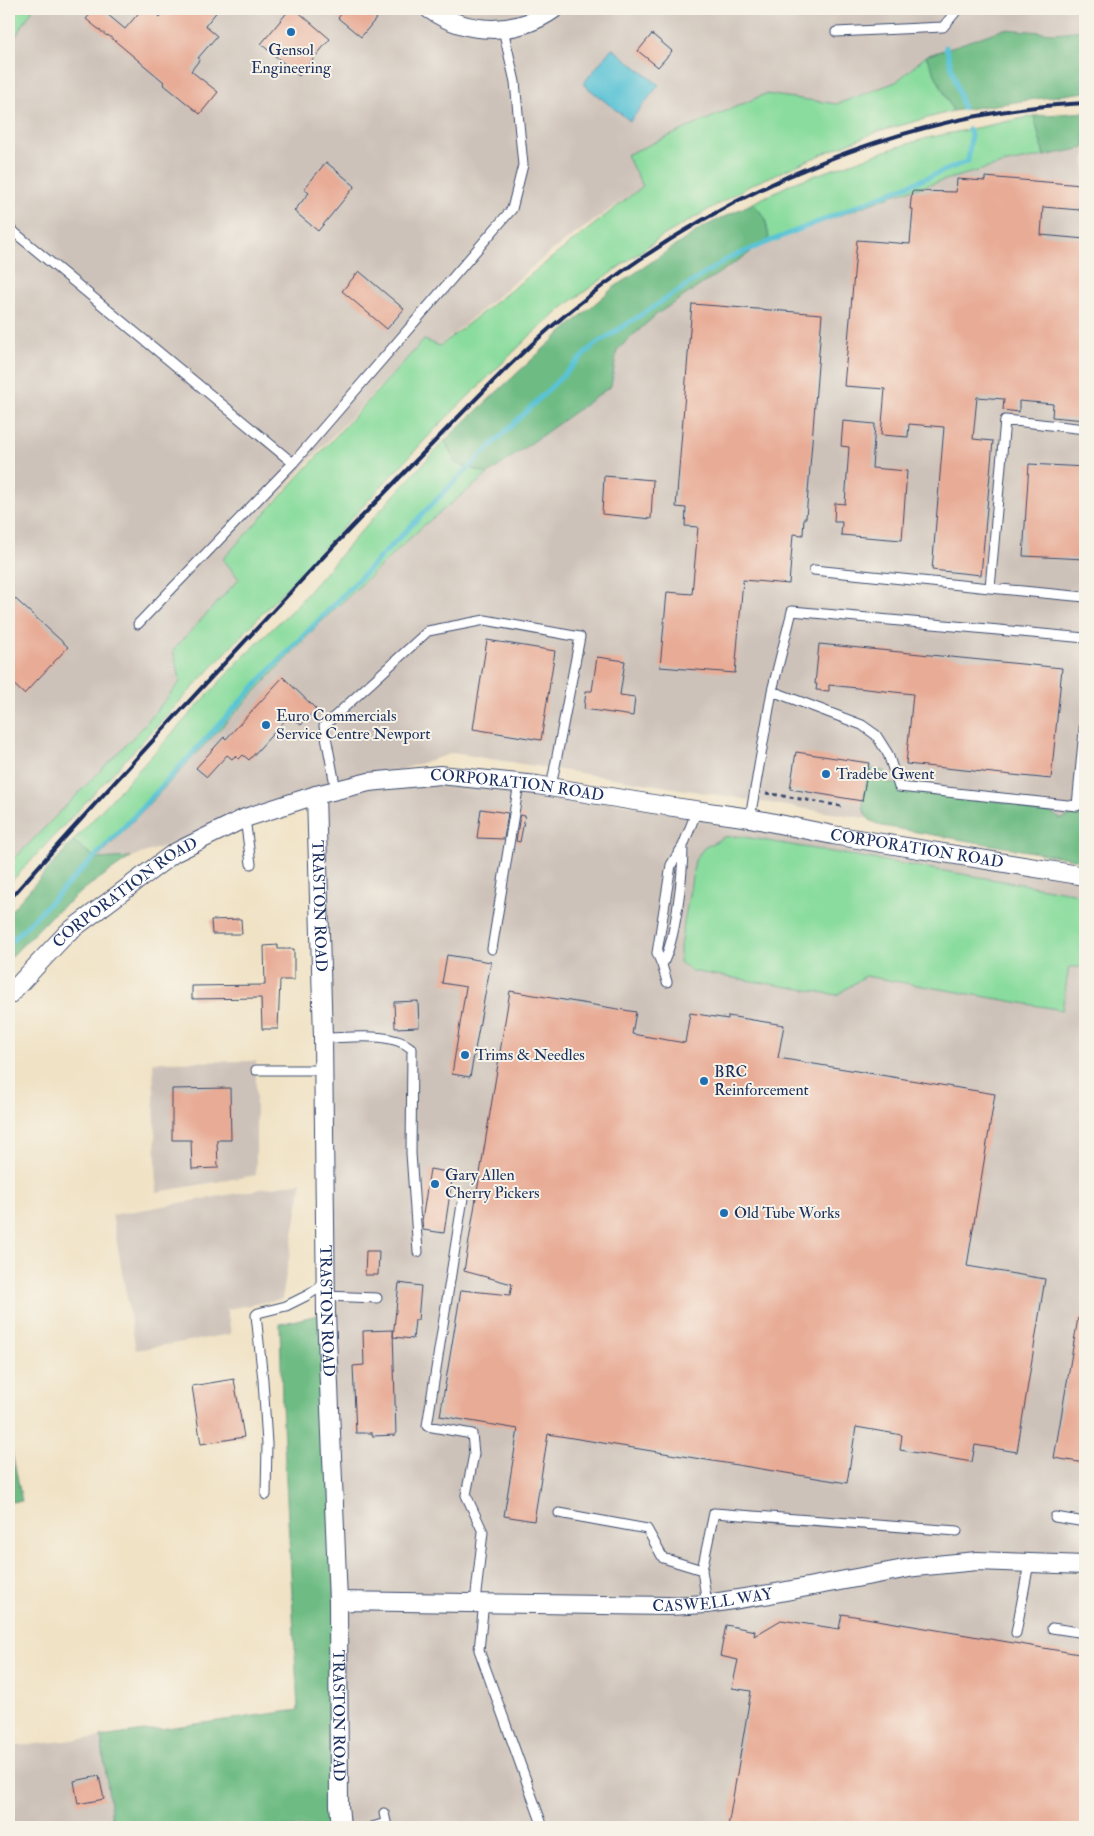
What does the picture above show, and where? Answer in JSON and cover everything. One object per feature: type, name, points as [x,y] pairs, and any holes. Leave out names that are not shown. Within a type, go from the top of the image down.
[{"type":"street","points":[[429,9],[449,21],[462,25],[503,29],[513,28],[533,21],[554,9]]},
{"type":"street","name":"CORPORATION ROAD","points":[[9,995],[67,933],[174,853],[245,818],[316,795],[369,782],[440,775],[551,787],[750,818],[833,835],[1085,876]]},
{"type":"street","name":"TRASTON ROAD","points":[[316,795],[323,1038],[325,1290],[338,1601],[339,1805],[341,1827]]},
{"type":"street","name":"CASWELL WAY","points":[[338,1601],[669,1606],[707,1604],[812,1587],[915,1567],[977,1561],[1085,1565]]},
{"type":"lane","points":[[836,32],[943,27],[958,9]]},
{"type":"lane","points":[[138,624],[292,463],[512,209],[523,165],[515,82],[503,29]]},
{"type":"lane","points":[[9,228],[292,463]]},
{"type":"lane","points":[[990,588],[1005,420],[1085,429]]},
{"type":"lane","points":[[814,570],[1085,597]]},
{"type":"lane","points":[[750,818],[772,691],[792,611],[1085,638]]},
{"type":"lane","points":[[336,790],[324,726],[428,631],[485,620],[580,637],[551,787]]},
{"type":"lane","points":[[772,691],[862,725],[876,735],[888,754],[899,787],[1077,806],[1085,720]]},
{"type":"lane","points":[[492,949],[520,783]]},
{"type":"lane","points":[[668,982],[662,965],[668,954],[683,866],[683,846],[697,810]]},
{"type":"lane","points":[[245,818],[251,864]]},
{"type":"lane","points":[[323,1038],[381,1037],[407,1044],[412,1049],[411,1153],[418,1252]]},
{"type":"lane","points":[[256,1070],[323,1070]]},
{"type":"lane","points":[[463,1198],[427,1426],[472,1434],[474,1454],[466,1495],[483,1532],[479,1602],[479,1650],[543,1827]]},
{"type":"lane","points":[[266,1495],[266,1435],[256,1315],[286,1306],[308,1295],[325,1290],[378,1298]]},
{"type":"lane","points":[[559,1513],[647,1529],[663,1558],[702,1570]]},
{"type":"lane","points":[[707,1604],[702,1570],[714,1514],[957,1531]]},
{"type":"lane","points":[[1055,1517],[1085,1522]]},
{"type":"lane","points":[[1016,1633],[1029,1563]]},
{"type":"lane","points":[[1052,1628],[1085,1633]]},
{"type":"lane","points":[[372,1827],[387,1825],[384,1812]]},
{"type":"path","points":[[755,791],[841,806]]},
{"type":"shaded area","points":[[33,9],[1085,9],[1085,30],[1054,33],[1004,29],[926,56],[895,84],[837,104],[765,94],[626,155],[643,186],[550,252],[439,346],[424,340],[310,460],[223,559],[240,579],[173,649],[180,682],[141,729],[9,864],[9,47]]},
{"type":"shaded area","points":[[1085,148],[1085,853],[453,753],[350,786],[440,775],[1085,876],[1085,1827],[341,1827],[316,797],[131,857],[97,859],[318,625],[423,526],[488,474],[611,386],[617,350],[657,314],[760,246],[896,194],[1002,164]]},
{"type":"shaded area","points":[[256,1061],[256,1175],[157,1192],[153,1062]]},
{"type":"shaded area","points":[[302,1182],[282,1299],[227,1309],[231,1334],[136,1350],[112,1215]]},
{"type":"shaded area","points":[[101,1737],[113,1827],[9,1827],[9,1747]]},
{"type":"green space","points":[[9,9],[33,9],[9,47]]},
{"type":"green space","points":[[1004,29],[1054,33],[1085,30],[1085,92],[953,111],[926,56]]},
{"type":"green space","points":[[926,56],[953,111],[877,132],[751,185],[661,237],[570,302],[531,335],[438,426],[9,884],[9,864],[141,729],[180,682],[173,650],[239,579],[223,559],[424,340],[440,346],[643,186],[626,155],[765,94],[837,104],[896,82]]},
{"type":"green space","points":[[1085,112],[1085,148],[1044,156],[1034,116]]},
{"type":"green space","points":[[1034,116],[1044,156],[1002,164],[896,194],[760,246],[769,238],[765,218],[753,203],[793,183],[927,138]]},
{"type":"green space","points":[[753,203],[765,218],[769,238],[760,246],[657,314],[617,350],[611,386],[488,474],[455,463],[445,440],[552,341],[613,288],[703,227]]},
{"type":"green space","points":[[445,440],[455,463],[488,474],[423,526],[318,625],[97,859],[73,841],[238,662],[297,605],[363,529]]},
{"type":"green space","points":[[1085,762],[1085,819],[1077,814]]},
{"type":"green space","points":[[868,768],[885,771],[889,783],[1045,809],[1061,819],[1077,814],[1085,819],[1085,861],[882,826],[869,819],[863,807],[863,794]]},
{"type":"green space","points":[[738,836],[1085,895],[1085,967],[1069,967],[1062,1010],[865,976],[837,995],[691,971],[680,962],[680,946],[695,860],[704,848],[724,837]]},
{"type":"green space","points":[[73,841],[97,859],[131,857],[90,885],[52,915],[9,959],[9,913]]},
{"type":"green space","points":[[326,1313],[341,1827],[113,1827],[101,1737],[298,1710],[282,1404],[280,1324]]},
{"type":"green space","points":[[9,1438],[22,1501],[9,1502]]},
{"type":"water","points":[[612,48],[659,85],[630,121],[583,84]]},
{"type":"building","points":[[95,9],[101,9],[125,29],[142,9],[150,9],[160,17],[167,9],[219,9],[205,26],[217,36],[198,58],[200,59],[191,71],[218,92],[200,114],[108,35],[86,19]]},
{"type":"building","points":[[290,9],[295,9],[330,39],[299,76],[261,44]]},
{"type":"building","points":[[345,9],[384,9],[361,37],[338,18]]},
{"type":"building","points":[[652,34],[672,51],[658,67],[638,51]]},
{"type":"building","points":[[326,162],[355,186],[318,231],[294,211],[309,193],[304,189]]},
{"type":"building","points":[[985,177],[1082,185],[1080,210],[1043,207],[1041,235],[1085,239],[1085,420],[1052,417],[1053,404],[1019,401],[1019,412],[1003,410],[1004,399],[977,397],[973,439],[993,441],[981,575],[932,570],[944,427],[909,424],[908,437],[881,435],[885,389],[844,386],[857,240],[910,244],[913,209],[910,209],[912,191],[956,192],[957,179],[985,181]]},
{"type":"building","points":[[359,271],[404,309],[387,329],[342,291]]},
{"type":"building","points":[[692,304],[822,314],[806,518],[804,518],[803,535],[793,534],[789,584],[743,580],[735,673],[660,667],[667,592],[692,594],[698,527],[685,526],[686,508],[676,507]]},
{"type":"building","points":[[843,421],[875,424],[872,468],[907,471],[902,540],[841,535],[842,522],[834,522],[835,503],[845,504],[849,447],[841,446]]},
{"type":"building","points":[[1029,464],[1085,467],[1085,559],[1023,556]]},
{"type":"building","points":[[604,476],[653,480],[651,519],[602,514]]},
{"type":"building","points":[[9,593],[68,647],[24,694],[9,680]]},
{"type":"building","points":[[487,640],[555,651],[541,740],[473,729]]},
{"type":"building","points":[[819,644],[1062,668],[1051,779],[906,764],[913,694],[829,685],[829,691],[816,690]]},
{"type":"building","points":[[597,657],[625,661],[620,695],[635,697],[633,716],[584,709],[586,691],[592,691]]},
{"type":"building","points":[[283,677],[316,709],[301,725],[290,715],[249,760],[243,755],[239,759],[235,756],[232,759],[227,755],[207,777],[196,768],[224,737],[226,739]]},
{"type":"building","points":[[796,752],[869,763],[862,801],[790,789]]},
{"type":"building","points":[[481,809],[508,813],[504,839],[477,838]]},
{"type":"building","points":[[520,815],[525,816],[520,842],[516,841]]},
{"type":"building","points":[[241,919],[242,934],[212,934],[211,920]]},
{"type":"building","points":[[278,945],[278,949],[294,949],[294,980],[280,980],[278,1029],[262,1029],[261,998],[192,999],[192,986],[265,985],[264,946]]},
{"type":"building","points":[[447,955],[491,962],[470,1077],[452,1074],[466,987],[442,983]]},
{"type":"building","name":"Old Tube Works","points":[[510,991],[636,1012],[632,1034],[685,1043],[690,1013],[728,1019],[728,1016],[784,1025],[778,1058],[995,1094],[967,1266],[1045,1279],[1017,1452],[975,1445],[972,1462],[900,1450],[902,1435],[856,1427],[847,1483],[548,1434],[534,1521],[504,1516],[518,1429],[440,1416],[461,1290],[510,1295],[512,1284],[464,1271]]},
{"type":"building","points":[[418,1001],[419,1027],[395,1028],[394,1002]]},
{"type":"building","points":[[230,1088],[231,1140],[217,1140],[218,1168],[192,1169],[191,1140],[172,1140],[172,1089]]},
{"type":"building","points":[[430,1169],[453,1173],[444,1233],[423,1230],[422,1221]]},
{"type":"building","points":[[366,1251],[379,1251],[378,1275],[365,1275]]},
{"type":"building","points":[[399,1283],[421,1286],[418,1320],[415,1320],[413,1339],[393,1337]]},
{"type":"building","points":[[1078,1318],[1085,1318],[1085,1463],[1054,1458]]},
{"type":"building","points":[[393,1330],[396,1435],[372,1436],[372,1433],[356,1433],[353,1366],[364,1365],[363,1331]]},
{"type":"building","points":[[234,1379],[244,1437],[201,1444],[192,1386]]},
{"type":"building","points":[[842,1614],[1085,1655],[1085,1827],[728,1827],[751,1691],[732,1688],[738,1660],[720,1656],[726,1625],[755,1631],[754,1636],[781,1620],[839,1629]]},
{"type":"building","points":[[99,1776],[104,1799],[78,1804],[74,1781]]},
{"type":"waterway","points":[[946,47],[963,108]]},
{"type":"waterway","points":[[9,944],[123,828],[265,675],[447,489],[593,346],[729,258],[968,161],[971,135],[969,129]]},
{"type":"railway","points":[[9,900],[160,733],[359,519],[511,364],[589,296],[644,256],[702,221],[761,189],[823,162],[887,139],[952,121],[1018,109],[1085,103]]},
{"type":"place","name":"Gensol Engineering","points":[[291,32]]},
{"type":"place","name":"Euro Commercials Service Centre Newport","points":[[266,725]]},
{"type":"place","name":"Tradebe Gwent","points":[[826,774]]},
{"type":"place","name":"Trims & Needles","points":[[465,1055]]},
{"type":"place","name":"BRC Reinforcement","points":[[704,1081]]},
{"type":"place","name":"Gary Allen Cherry Pickers","points":[[435,1184]]},
{"type":"place","name":"Old Tube Works","points":[[724,1213]]}]
